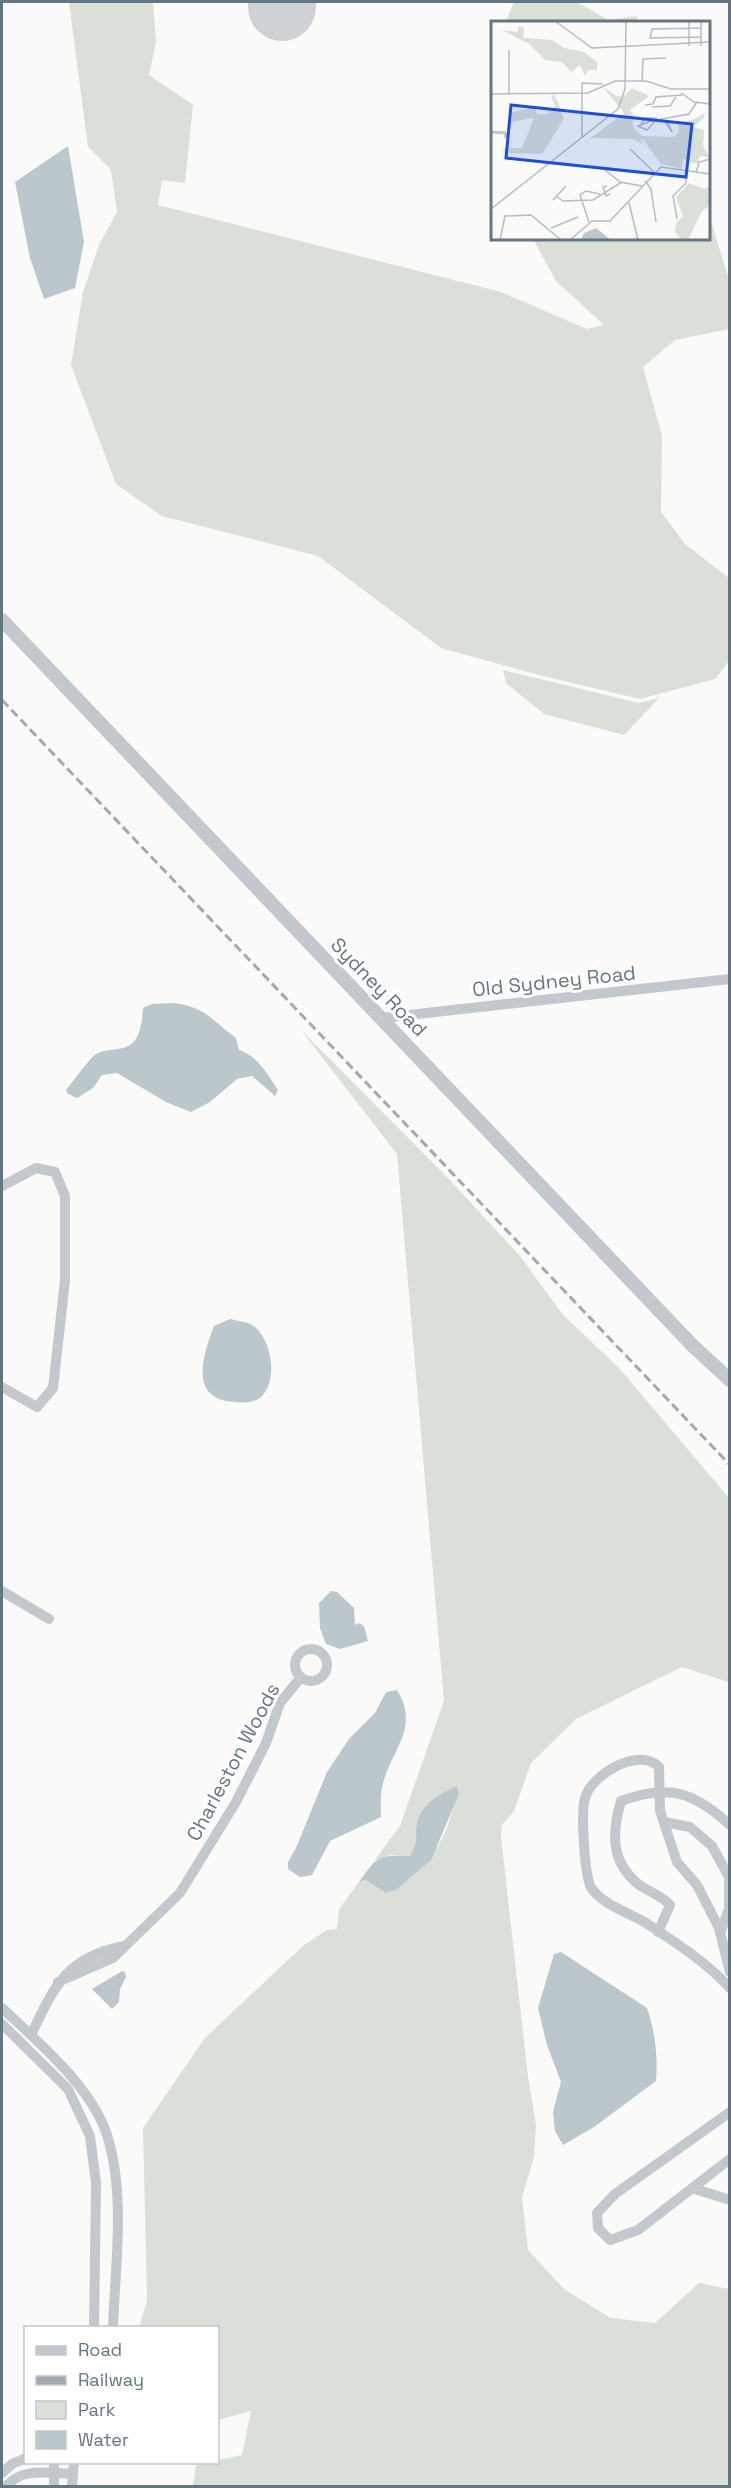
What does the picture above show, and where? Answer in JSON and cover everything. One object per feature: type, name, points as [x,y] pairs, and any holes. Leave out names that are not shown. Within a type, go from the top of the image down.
[{"type":"street","name":"Sydney Road","points":[[2,620],[693,1347],[729,1380]]},
{"type":"street","name":"Old Sydney Road","points":[[382,1018],[729,979]]},
{"type":"street","points":[[2,1186],[36,1168],[55,1172],[64,1196],[65,1281],[53,1388],[37,1407],[2,1387]]},
{"type":"street","points":[[2,1590],[49,1619]]},
{"type":"street","name":"Charleston Woods","points":[[31,2036],[58,1982],[113,1958],[128,1946],[180,1893],[236,1802],[266,1743],[280,1703],[301,1677]]},
{"type":"street","points":[[729,1972],[720,1933],[697,1885],[677,1862],[660,1811],[659,1767],[654,1762],[644,1759],[624,1761],[597,1780],[585,1797],[583,1832],[585,1861],[591,1888],[714,1971],[729,1988]]},
{"type":"street","points":[[658,1932],[670,1905],[639,1884],[620,1865],[614,1825],[621,1801],[642,1793],[678,1792],[716,1813],[729,1825]]},
{"type":"street","points":[[664,1822],[690,1827],[712,1846],[729,1877],[729,1909],[727,1921],[720,1933]]},
{"type":"street","points":[[2,2008],[75,2081],[106,2134],[115,2174],[113,2326]]},
{"type":"street","points":[[2,2024],[68,2089],[90,2136],[96,2183],[94,2326]]},
{"type":"street","points":[[729,2112],[615,2194],[597,2213],[598,2229],[610,2240],[638,2230],[729,2159]]},
{"type":"street","points":[[692,2188],[729,2200]]},
{"type":"street","points":[[2,2473],[12,2464],[24,2459]]},
{"type":"street","points":[[72,2487],[74,2464]]},
{"type":"street","points":[[6,2487],[13,2479],[28,2472],[54,2468],[72,2474]]},
{"type":"street","points":[[54,2468],[54,2487]]},
{"type":"green space","points":[[69,2],[153,2],[156,42],[149,75],[193,105],[185,183],[162,180],[158,205],[501,292],[587,329],[604,325],[556,281],[534,240],[710,240],[710,223],[712,224],[729,280],[729,329],[675,340],[643,367],[662,436],[661,512],[685,544],[729,578],[729,661],[715,679],[640,699],[543,676],[441,648],[318,556],[162,516],[116,484],[71,365],[83,292],[99,245],[117,212],[111,170],[88,147]]},
{"type":"green space","points":[[514,2],[577,2],[608,20],[637,16],[638,21],[508,21]]},
{"type":"green space","points":[[503,670],[639,703],[659,698],[624,735],[544,714],[506,683]]},
{"type":"green space","points":[[301,1030],[447,1177],[520,1256],[563,1315],[619,1368],[729,1498],[729,1686],[728,1682],[682,1667],[576,1719],[531,1763],[514,1811],[502,1825],[501,1837],[528,2077],[536,2125],[534,2157],[522,2197],[528,2250],[565,2290],[611,2318],[655,2323],[699,2283],[729,2289],[729,2486],[193,2486],[196,2465],[219,2464],[219,2460],[242,2455],[251,2411],[219,2420],[219,2326],[140,2326],[147,2300],[143,2128],[205,2038],[304,1945],[327,1930],[337,1929],[339,1909],[359,1882],[364,1880],[386,1893],[401,1885],[423,1864],[436,1849],[443,1836],[459,1794],[417,1823],[418,1844],[410,1856],[391,1855],[375,1860],[400,1826],[444,1701],[397,1154]]},
{"type":"water","points":[[68,146],[84,242],[75,288],[44,299],[30,258],[15,182]]},
{"type":"water","points":[[172,1003],[200,1011],[236,1038],[239,1050],[262,1066],[278,1090],[275,1096],[252,1076],[237,1079],[210,1102],[191,1112],[166,1102],[117,1073],[102,1075],[93,1088],[77,1098],[68,1094],[66,1090],[96,1054],[124,1048],[136,1039],[143,1008],[152,1004]]},
{"type":"water","points":[[230,1319],[254,1326],[262,1335],[269,1352],[270,1382],[261,1397],[252,1401],[237,1402],[219,1399],[210,1393],[205,1384],[203,1362],[214,1326]]},
{"type":"water","points":[[331,1591],[337,1592],[354,1608],[355,1625],[359,1623],[364,1626],[368,1641],[340,1649],[326,1644],[320,1628],[319,1603]]},
{"type":"water","points":[[397,1690],[406,1716],[405,1727],[383,1783],[381,1817],[330,1841],[312,1875],[300,1877],[288,1869],[288,1862],[327,1772],[349,1739],[375,1713],[386,1692]]},
{"type":"water","points":[[457,1786],[459,1794],[431,1860],[396,1890],[386,1893],[365,1880],[359,1882],[379,1859],[391,1856],[410,1856],[415,1846],[417,1824],[423,1810],[438,1796]]},
{"type":"water","points":[[561,1952],[647,2008],[654,2035],[657,2062],[656,2081],[594,2127],[563,2145],[555,2131],[553,2112],[561,2082],[547,2045],[538,2008],[554,1954]]},
{"type":"water","points":[[122,1971],[125,1972],[126,1977],[120,1989],[119,2002],[112,2009],[92,1989]]},
{"type":"runway","points":[[282,2],[282,7]]},
{"type":"railway","points":[[2,700],[730,1465]]}]
